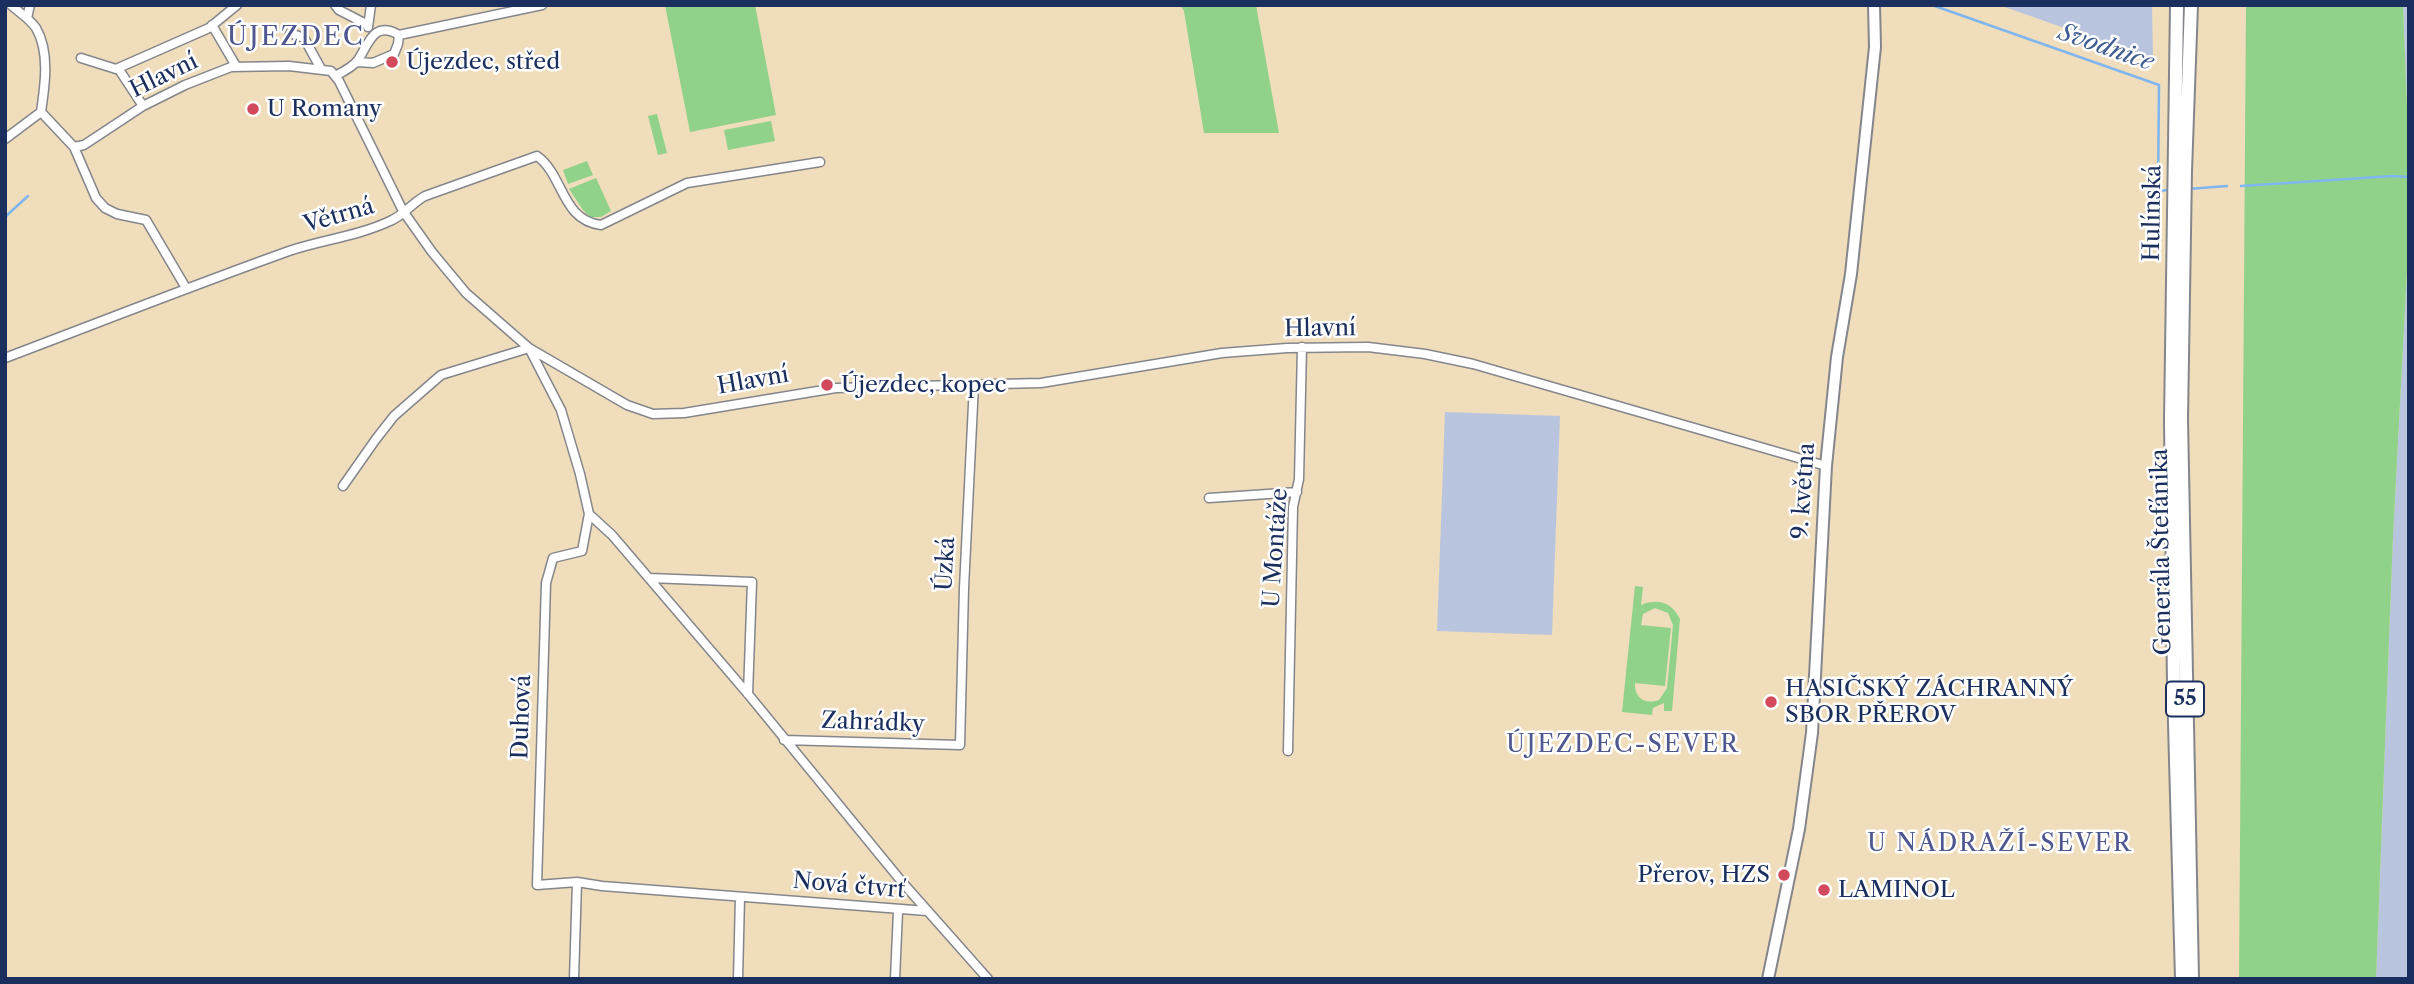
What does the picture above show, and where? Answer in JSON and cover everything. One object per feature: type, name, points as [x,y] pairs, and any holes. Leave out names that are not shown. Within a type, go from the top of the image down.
[{"type":"main road","name":"Hulínská","points":[[2176,420],[2178,5]]},
{"type":"main road","name":"Hulínská","points":[[2176,420],[2191,5]]},
{"type":"main road","name":"Generála Štefánika","points":[[2176,420],[2173,641],[2180,979]]},
{"type":"main road","name":"Generála Štefánika","points":[[2176,420],[2192,979]]},
{"type":"street","points":[[11,5],[27,18],[38,33],[44,58],[41,112],[74,147],[96,198],[104,208],[117,214],[146,220],[186,288]]},
{"type":"street","points":[[27,18],[30,5]]},
{"type":"street","points":[[81,58],[118,68],[212,25],[237,5]]},
{"type":"street","points":[[335,5],[339,10],[368,24]]},
{"type":"street","points":[[367,42],[372,5]]},
{"type":"street","name":"9. května","points":[[1768,979],[1801,817],[1812,733],[1826,466],[1837,357],[1854,249],[1875,47],[1874,5]]},
{"type":"street","points":[[335,76],[357,62],[367,42],[374,34],[382,31],[399,35],[537,6]]},
{"type":"street","points":[[212,25],[236,66]]},
{"type":"street","points":[[290,33],[304,38],[321,69]]},
{"type":"street","points":[[357,62],[373,62],[394,54],[399,35]]},
{"type":"street","name":"Hlavní","points":[[74,147],[84,145],[143,106],[185,85],[236,66],[289,66],[331,71],[404,211],[432,252],[466,293],[529,348],[627,405],[661,414],[684,413],[836,388],[1041,383],[1222,353],[1302,347],[1368,347],[1425,354],[1473,364],[1826,466]]},
{"type":"street","points":[[118,68],[143,106]]},
{"type":"street","points":[[5,139],[41,112]]},
{"type":"street","name":"Větrná","points":[[5,358],[303,246],[371,229],[394,220],[425,196],[537,156],[545,161],[572,210],[591,224],[601,225],[687,183],[820,162]]},
{"type":"street","name":"U Montáže","points":[[1288,751],[1293,507],[1300,479],[1302,347]]},
{"type":"street","points":[[343,486],[394,416],[441,375],[529,348],[561,410],[589,514]]},
{"type":"street","name":"Úzká","points":[[960,746],[974,384]]},
{"type":"street","points":[[1209,498],[1297,492]]},
{"type":"street","name":"Duhová","points":[[536,879],[546,590],[553,558],[582,551],[589,514]]},
{"type":"street","name":"Nová čtvrť","points":[[589,514],[612,535],[748,694],[927,911]]},
{"type":"street","points":[[649,578],[752,582],[748,694]]},
{"type":"street","name":"Zahrádky","points":[[784,740],[960,746]]},
{"type":"street","name":"Nová čtvrť","points":[[536,879],[537,885],[577,882],[898,911],[927,911]]},
{"type":"street","points":[[574,979],[577,882]]},
{"type":"street","points":[[738,979],[740,897]]},
{"type":"street","points":[[895,979],[898,911]]},
{"type":"street","points":[[927,911],[988,979]]},
{"type":"shaded area","points":[[1999,5],[2152,5],[2153,59]]},
{"type":"shaded area","points":[[2403,5],[2409,5],[2409,157]]},
{"type":"shaded area","points":[[2409,233],[2409,979],[2376,979],[2393,536]]},
{"type":"shaded area","points":[[1445,412],[1560,416],[1552,635],[1437,631]]},
{"type":"green space","points":[[665,5],[755,5],[776,115],[690,132]]},
{"type":"green space","points":[[1180,5],[1256,5],[1279,133],[1204,133],[1184,11]]},
{"type":"green space","points":[[2246,5],[2403,5],[2409,233],[2393,536],[2376,979],[2239,979]]},
{"type":"green space","points":[[657,114],[667,153],[658,155],[648,116]]},
{"type":"green space","points":[[771,121],[775,141],[728,150],[724,130]]},
{"type":"green space","points":[[587,161],[593,175],[568,184],[563,170]]},
{"type":"green space","points":[[596,178],[611,211],[601,217],[590,217],[569,189]]},
{"type":"green space","points":[[1635,586],[1643,587],[1641,605],[1664,603],[1677,613],[1680,619],[1672,711],[1664,711],[1664,703],[1653,708],[1652,715],[1622,712]],"holes":[[[1655,608],[1668,613],[1673,625],[1667,688],[1659,700],[1649,702],[1638,696],[1635,683],[1665,686],[1671,628],[1641,625],[1643,614]]]},
{"type":"waterway","name":"Svodnice","points":[[1932,5],[2159,85],[2158,191],[2168,190]]},
{"type":"waterway","name":"Svodnice","points":[[2241,186],[2409,177]]},
{"type":"waterway","name":"Svodnice","points":[[2189,189],[2227,186]]},
{"type":"waterway","name":"Svodnice","points":[[5,217],[28,196]]},
{"type":"place","name":"Újezdec, střed","points":[[392,62]]},
{"type":"place","name":"U Romany","points":[[253,109]]},
{"type":"place","name":"Újezdec, kopec","points":[[827,385]]},
{"type":"place","name":"HASIČSKÝ ZÁCHRANNÝ SBOR PŘEROV","points":[[1771,702]]},
{"type":"place","name":"Přerov, HZS","points":[[1784,875]]},
{"type":"place","name":"LAMINOL","points":[[1824,890]]},
{"type":"district","name":"ÚJEZDEC","points":[[296,37]]},
{"type":"district","name":"ÚJEZDEC-SEVER","points":[[1623,745]]},
{"type":"district","name":"U NÁDRAŽÍ-SEVER","points":[[2000,844]]}]
